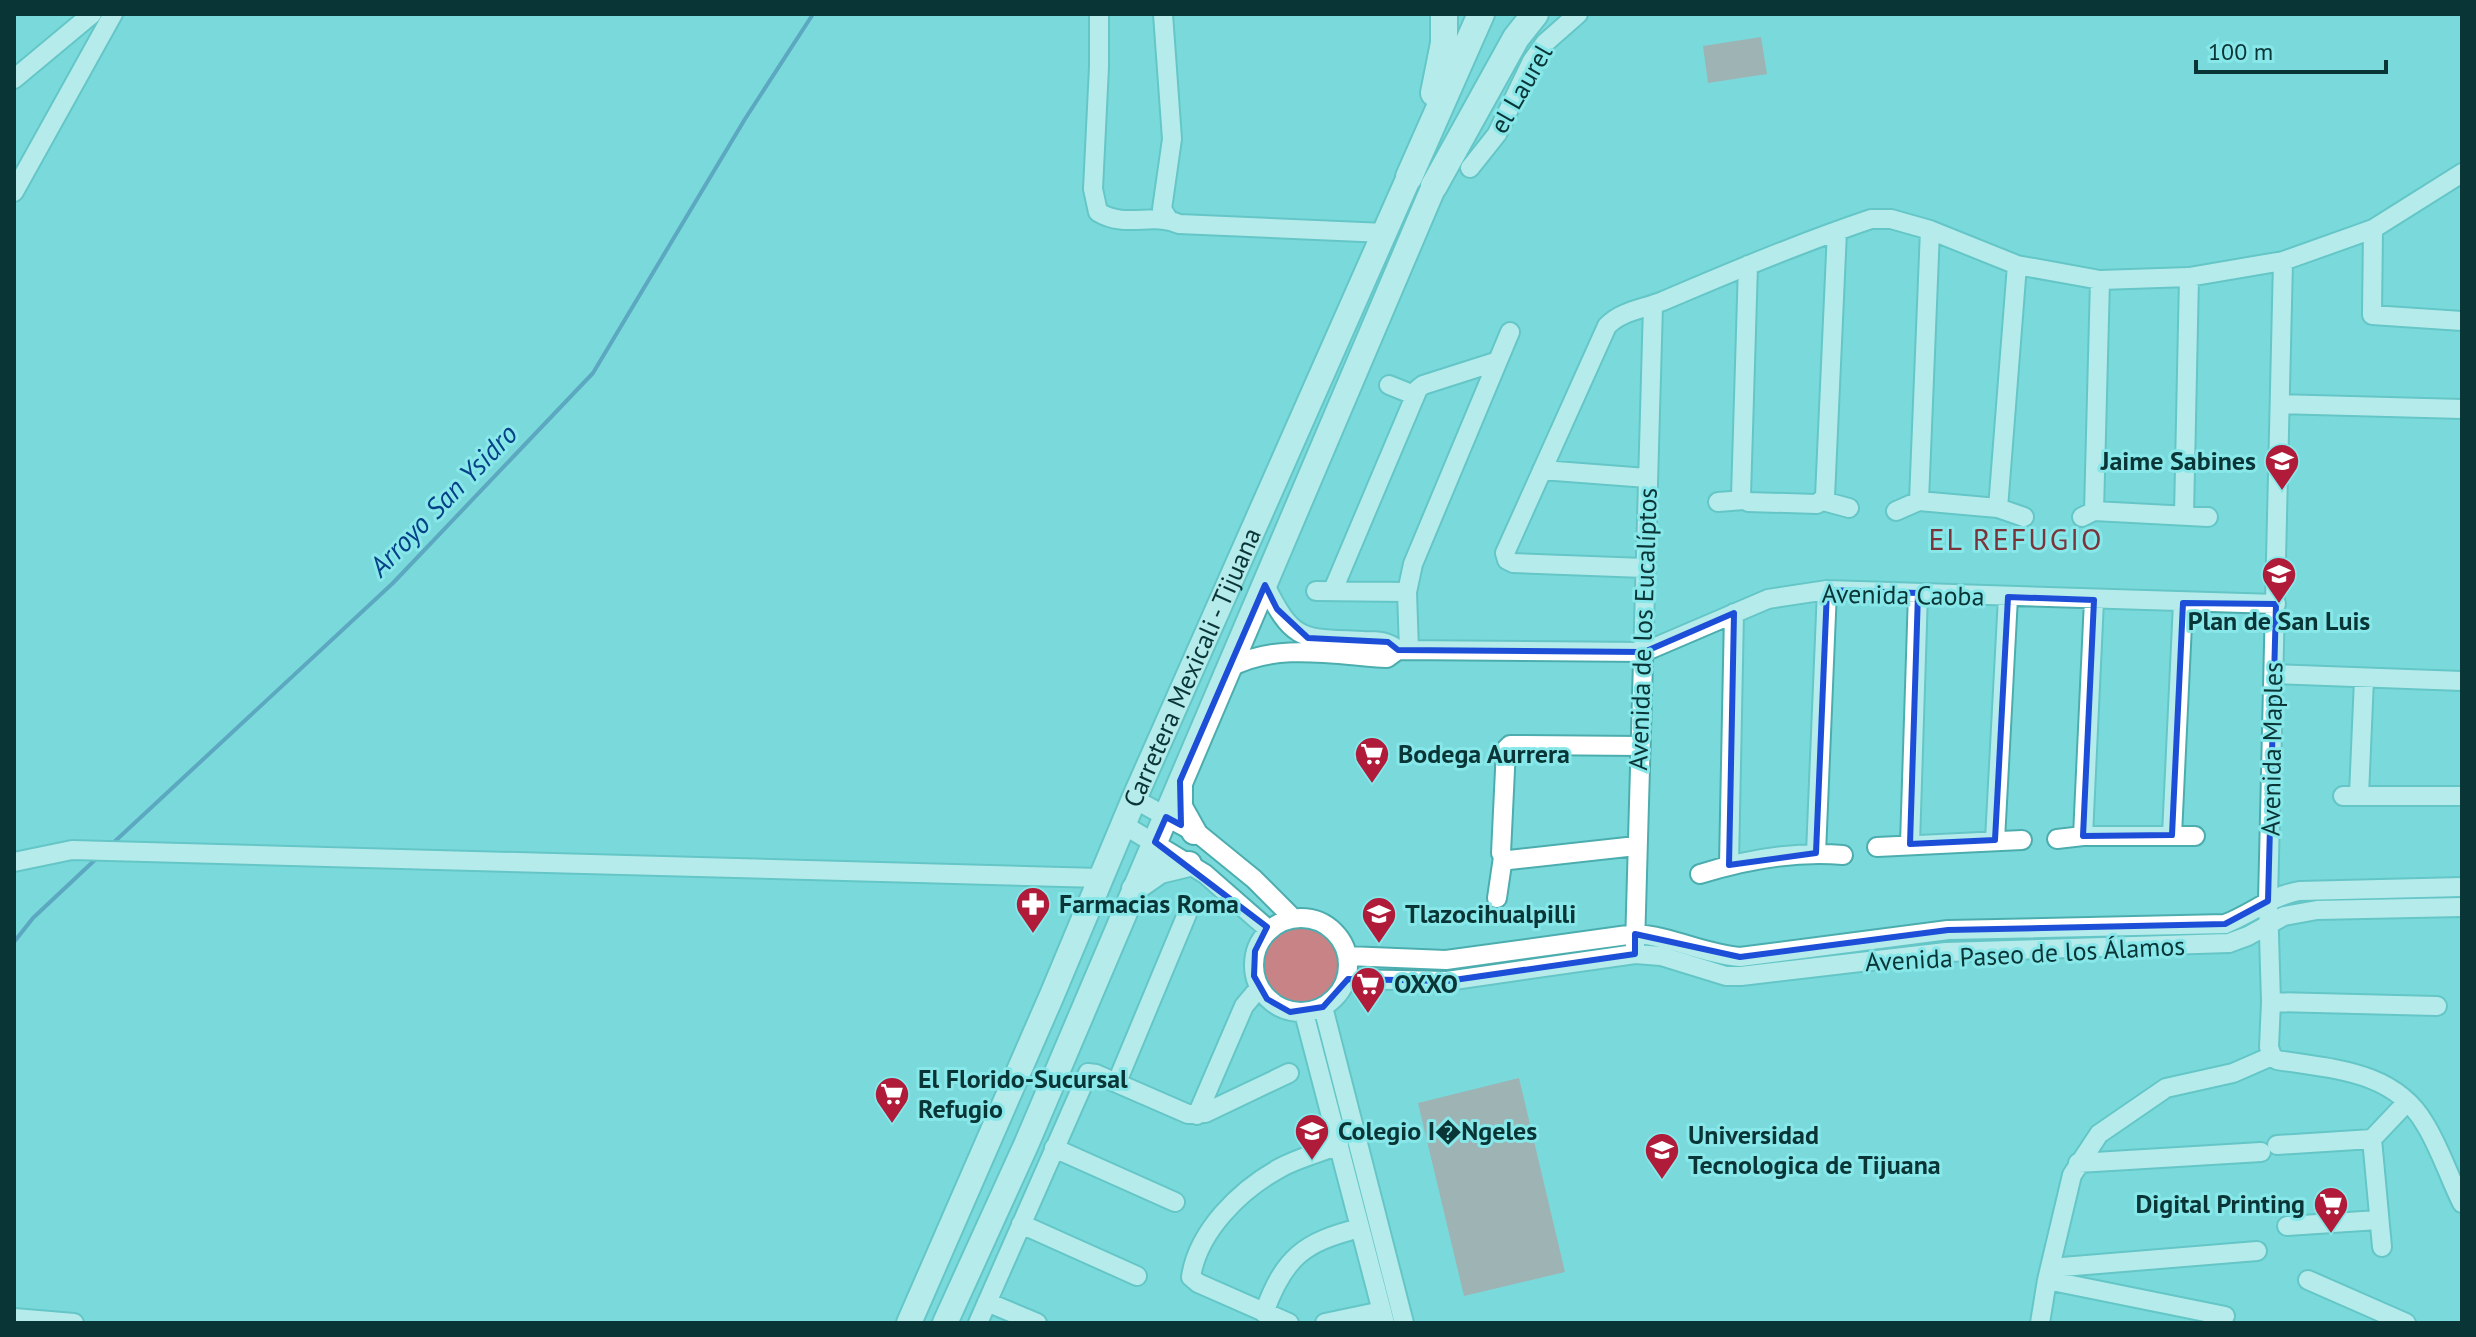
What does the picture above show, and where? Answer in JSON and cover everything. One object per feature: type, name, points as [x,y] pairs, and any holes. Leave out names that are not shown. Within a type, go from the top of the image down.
[{"type":"highway","points":[[1422,182],[1444,43],[1444,14]]},
{"type":"highway","name":"Carretera Mexicali - Tijuana","points":[[1422,182],[1481,14]]},
{"type":"highway","name":"Carretera Mexicali - Tijuana","points":[[1422,182],[1509,14]]},
{"type":"highway","points":[[1422,182],[1535,14]]},
{"type":"main road","name":"Carretera Mexicali - Tijuana","points":[[909,1323],[1134,799],[1385,233],[1422,182]]},
{"type":"main road","name":"Carretera Mexicali - Tijuana","points":[[945,1323],[1050,1088],[1265,585],[1422,182]]},
{"type":"main road","points":[[1180,781],[1180,807],[1194,832]]},
{"type":"main road","points":[[1132,891],[1160,871],[1189,864]]},
{"type":"main road","points":[[1050,1088],[1045,1079],[1045,1066],[1079,980],[1079,973],[1067,961]]},
{"type":"street","points":[[14,79],[92,14]]},
{"type":"street","points":[[14,192],[113,14]]},
{"type":"street","points":[[1099,14],[1093,189],[1098,212],[1111,220],[1138,222],[1168,219],[1179,224],[1385,233]]},
{"type":"street","points":[[1163,14],[1172,139],[1162,209],[1168,219]]},
{"type":"street","name":"el Laurel","points":[[1470,168],[1497,134],[1532,61],[1545,43],[1578,14]]},
{"type":"street","points":[[1644,568],[1513,563],[1507,560],[1505,553],[1607,326],[1616,317],[1871,219],[1891,219],[1930,230],[2017,265],[2100,280],[2189,277],[2283,261],[2373,229],[2462,173]]},
{"type":"street","points":[[2373,229],[2372,315],[2462,321]]},
{"type":"street","points":[[1919,501],[1930,230]]},
{"type":"street","points":[[1823,501],[1837,231]]},
{"type":"street","name":"Avenida Maples","points":[[2272,1056],[2269,1047],[2268,901],[2283,261]]},
{"type":"street","points":[[1744,500],[1741,496],[1748,265]]},
{"type":"street","points":[[1998,508],[2017,265]]},
{"type":"street","points":[[2184,515],[2189,277]]},
{"type":"street","points":[[2100,280],[2088,514],[2208,517]]},
{"type":"street","name":"Avenida de los Eucalíptos","points":[[1635,954],[1653,305]]},
{"type":"street","points":[[1404,650],[1407,592],[1413,564],[1510,332]]},
{"type":"street","points":[[1407,592],[1325,590],[1414,395],[1423,385],[1495,362]]},
{"type":"street","points":[[1389,385],[1414,395]]},
{"type":"street","points":[[2281,404],[2462,409]]},
{"type":"street","points":[[1542,470],[1647,478]]},
{"type":"street","points":[[1718,502],[1744,500],[1817,504],[1823,501],[1849,508]]},
{"type":"street","points":[[1896,511],[1919,501],[1998,508],[2024,517]]},
{"type":"street","points":[[1265,585],[1277,609],[1295,631],[1308,638],[1388,642],[1404,650]]},
{"type":"street","points":[[1816,853],[1827,590]]},
{"type":"street","name":"Avenida Caoba","points":[[1404,650],[1644,652],[1768,599],[1827,590],[2276,604]]},
{"type":"street","points":[[1910,844],[1918,593]]},
{"type":"street","points":[[1995,840],[2008,597]]},
{"type":"street","points":[[2083,836],[2094,600]]},
{"type":"street","points":[[2172,835],[2183,603]]},
{"type":"street","points":[[1729,865],[1734,613]]},
{"type":"street","points":[[1229,668],[1261,654],[1300,652],[1387,658],[1404,650]]},
{"type":"street","points":[[2274,674],[2462,681]]},
{"type":"street","points":[[2364,679],[2351,795],[2462,796]]},
{"type":"street","points":[[1497,898],[1503,857],[1506,749],[1515,743],[1640,746]]},
{"type":"street","points":[[1134,799],[1194,832],[1254,879],[1293,918]]},
{"type":"street","points":[[1124,825],[1189,864],[1238,901],[1269,930]]},
{"type":"street","points":[[2057,839],[2083,836],[2195,836]]},
{"type":"street","points":[[1877,847],[2022,840]]},
{"type":"street","points":[[1503,857],[1509,860],[1636,846]]},
{"type":"street","points":[[14,862],[72,850],[1100,878]]},
{"type":"street","points":[[1700,874],[1729,865],[1816,853],[1843,855]]},
{"type":"street","name":"Avenida Paseo de los Álamos","points":[[1347,956],[1446,960],[1635,934],[1657,935],[1722,955],[1740,957],[1948,930],[2225,924],[2247,916],[2281,894],[2299,891],[2462,887]]},
{"type":"street","name":"Avenida Paseo de los Álamos","points":[[1346,979],[1447,981],[1635,954],[1661,956],[1726,976],[1741,976],[1946,952],[2229,943],[2284,916],[2317,910],[2462,907]]},
{"type":"street","points":[[1117,1082],[1187,914]]},
{"type":"street","points":[[1293,918],[1322,922],[1334,931],[1347,956],[1346,979],[1337,995],[1323,1007],[1304,1013],[1278,1007],[1259,988],[1254,976],[1255,951],[1269,930],[1293,918]]},
{"type":"street","points":[[1197,1115],[1244,1006],[1259,988]]},
{"type":"street","points":[[2271,1002],[2437,1006]]},
{"type":"street","points":[[1323,1007],[1404,1323]]},
{"type":"street","points":[[1304,1013],[1383,1317],[1325,1323]]},
{"type":"street","points":[[2040,1323],[2048,1274],[2072,1175],[2099,1134],[2166,1088],[2233,1073],[2272,1056],[2277,1060],[2365,1075],[2393,1089],[2425,1122],[2462,1203]]},
{"type":"street","points":[[978,1323],[1088,1073],[1197,1115],[1289,1073]]},
{"type":"street","points":[[2078,1163],[2372,1139],[2407,1102]]},
{"type":"street","points":[[2372,1139],[2382,1247]]},
{"type":"street","points":[[1289,1323],[1198,1283],[1191,1277],[1192,1268],[1207,1236],[1239,1196],[1280,1168],[1339,1145]]},
{"type":"street","points":[[1054,1148],[1175,1202]]},
{"type":"street","points":[[2287,1226],[2378,1220]]},
{"type":"street","points":[[1021,1224],[1137,1276]]},
{"type":"street","points":[[1264,1313],[1287,1267],[1306,1247],[1328,1236],[1360,1228]]},
{"type":"street","points":[[2048,1274],[2257,1251]]},
{"type":"street","points":[[2048,1274],[2225,1316]]},
{"type":"street","points":[[2308,1280],[2406,1323]]},
{"type":"street","points":[[987,1302],[1037,1323]]},
{"type":"street","points":[[14,1318],[74,1323]]},
{"type":"highlighted area","points":[[1265,585],[1277,609],[1308,638],[1388,642],[1398,650],[1644,652],[1734,613],[1729,865],[1816,853],[1827,590],[1918,593],[1910,844],[1995,840],[2008,597],[2094,600],[2083,836],[2172,835],[2183,603],[2276,604],[2268,901],[2225,924],[1948,930],[1740,957],[1635,934],[1635,954],[1447,981],[1348,979],[1323,1007],[1290,1012],[1267,999],[1254,976],[1255,951],[1267,927],[1155,842],[1166,817],[1181,825],[1180,781]]},
{"type":"shaded area","points":[[1761,37],[1767,74],[1708,83],[1703,46]]},
{"type":"shaded area","points":[[1302,927],[1317,930],[1329,938],[1337,950],[1340,965],[1337,980],[1329,992],[1317,1000],[1302,1003],[1287,1000],[1275,992],[1267,980],[1264,965],[1267,950],[1275,938],[1287,930]]},
{"type":"shaded area","points":[[1519,1078],[1565,1272],[1464,1296],[1418,1103]]},
{"type":"waterway","name":"Arroyo San Ysidro","points":[[112,844],[393,583],[593,373],[745,119],[813,14]]},
{"type":"waterway","name":"Arroyo San Ysidro","points":[[14,942],[33,918],[97,858]]},
{"type":"place","name":"Jaime Sabines","points":[[2282,492]]},
{"type":"place","name":"Plan de San Luis","points":[[2279,605]]},
{"type":"place","name":"Bodega Aurrera","points":[[1372,785]]},
{"type":"place","name":"Farmacias Roma","points":[[1033,935]]},
{"type":"place","name":"Tlazocihualpilli","points":[[1379,945]]},
{"type":"place","name":"OXXO","points":[[1368,1015]]},
{"type":"place","name":"El Florido-Sucursal Refugio","points":[[892,1125]]},
{"type":"place","name":"Colegio I�Ngeles","points":[[1312,1162]]},
{"type":"place","name":"Universidad Tecnologica de Tijuana","points":[[1662,1181]]},
{"type":"place","name":"Digital Printing","points":[[2331,1235]]},
{"type":"district","name":"EL REFUGIO","points":[[2016,540]]}]
